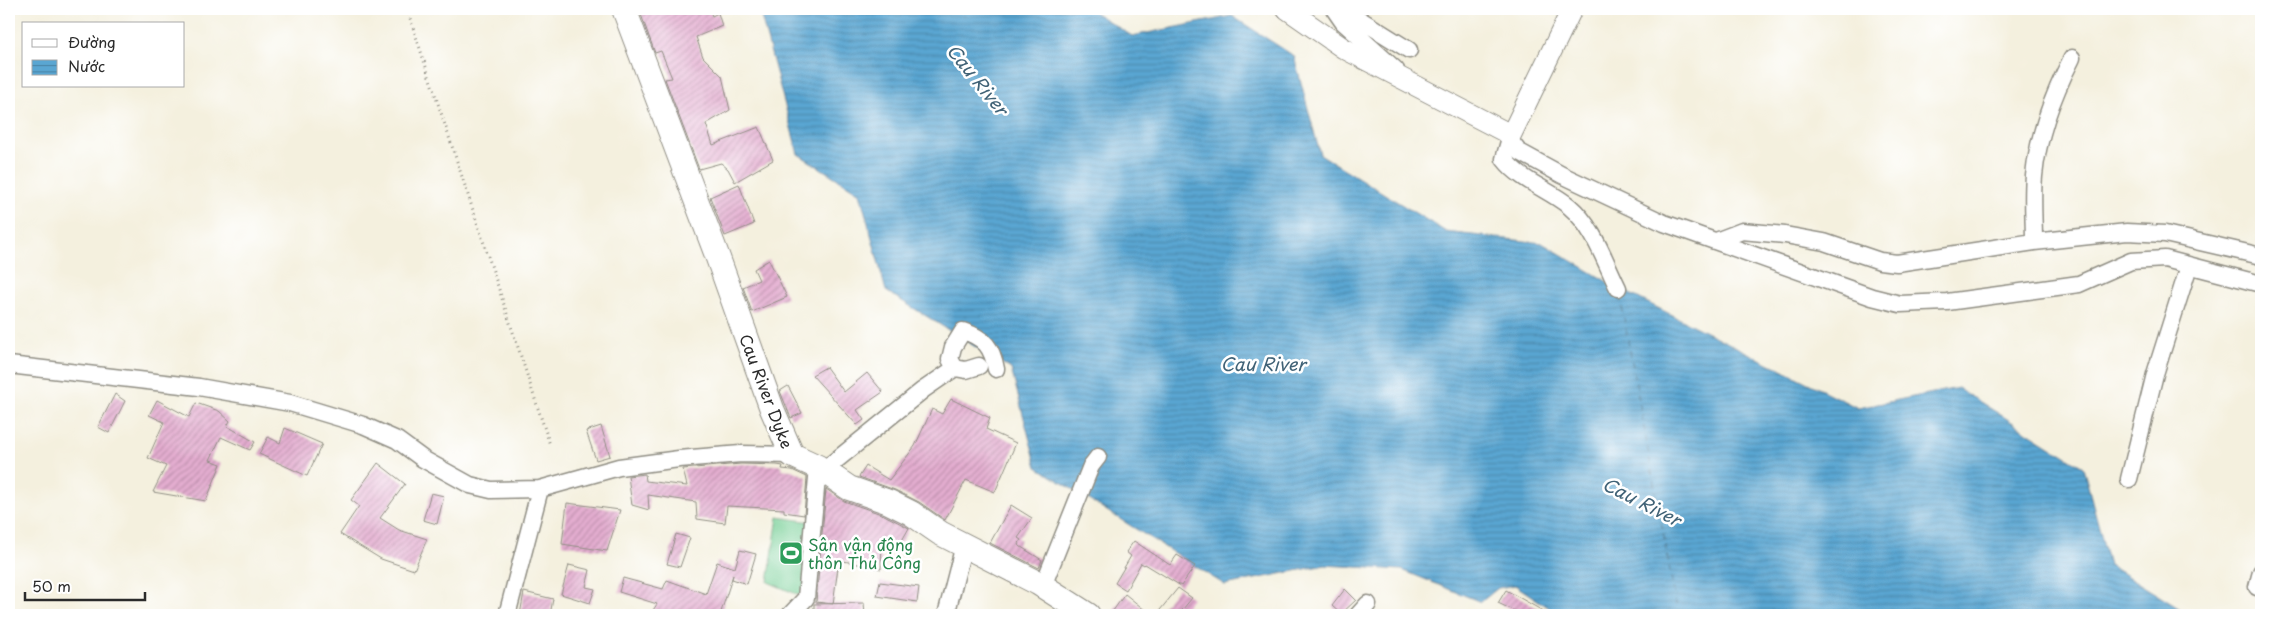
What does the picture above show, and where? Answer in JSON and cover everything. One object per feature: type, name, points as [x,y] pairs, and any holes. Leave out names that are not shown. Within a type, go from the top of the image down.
[{"type":"main road","name":"Cau River Dyke","points":[[624,9],[718,258],[772,409],[792,455],[821,469],[840,483],[889,502],[964,545],[1043,586],[1088,615]]},
{"type":"street","points":[[1287,9],[1343,48],[1405,78],[1511,135]]},
{"type":"street","points":[[1335,9],[1344,22],[1405,78]]},
{"type":"street","points":[[1335,9],[1353,14],[1409,50]]},
{"type":"street","points":[[1572,9],[1511,135],[1504,159],[1514,171],[1570,207],[1588,226],[1618,288]]},
{"type":"street","points":[[2034,242],[2034,176],[2042,134],[2054,94],[2072,58]]},
{"type":"street","points":[[1511,135],[1512,143],[1518,150],[1562,175],[1664,223],[1872,297],[1900,304],[1948,302],[2079,284],[2131,261],[2165,260],[2261,284]]},
{"type":"street","points":[[1716,241],[1742,232],[1785,235],[1824,242],[1880,261],[1897,263],[2034,242],[2127,232],[2166,234],[2261,256]]},
{"type":"street","points":[[2129,479],[2155,374],[2189,266]]},
{"type":"street","points":[[955,368],[950,359],[953,347],[963,331],[977,336],[984,342],[993,353],[996,370]]},
{"type":"street","points":[[9,365],[199,387],[290,403],[363,425],[397,440],[423,459],[470,485],[491,490],[540,489],[619,467],[680,459],[741,454],[792,455]]},
{"type":"street","points":[[790,615],[806,598],[821,469],[923,390],[955,368],[966,370],[979,366]]},
{"type":"street","points":[[1043,586],[1091,466],[1098,457]]},
{"type":"street","points":[[507,615],[540,489]]},
{"type":"street","points":[[946,615],[964,545]]},
{"type":"path","points":[[408,9],[550,445]]},
{"type":"green space","points":[[778,517],[812,522],[806,598],[768,582]]},
{"type":"water","name":"Cau River","points":[[759,9],[1089,9],[1132,36],[1232,16],[1294,56],[1320,154],[1446,232],[1542,243],[1618,288],[1858,408],[1958,388],[2083,467],[2109,565],[2190,615],[1560,615],[1515,585],[1498,588],[1481,602],[1402,570],[1325,565],[1225,585],[1037,467],[1011,369],[886,291],[860,193],[798,154]]},
{"type":"building","points":[[639,9],[709,9],[712,16],[718,13],[722,26],[696,37],[703,57],[722,76],[730,110],[706,124],[713,145],[759,127],[773,160],[735,182],[728,169],[721,163],[699,169],[665,79],[672,78],[661,51],[655,53]]},
{"type":"building","points":[[739,184],[754,224],[725,236],[710,197]]},
{"type":"building","points":[[769,260],[787,297],[752,312],[743,287],[759,280],[754,269]]},
{"type":"building","points":[[826,367],[844,392],[867,373],[883,392],[857,410],[864,420],[857,425],[812,375]]},
{"type":"building","points":[[788,386],[802,413],[791,418],[780,391]]},
{"type":"building","points":[[115,394],[125,401],[109,433],[98,427]]},
{"type":"building","points":[[951,399],[990,418],[986,429],[1016,443],[995,492],[966,480],[945,520],[919,502],[895,490],[859,477],[866,466],[889,480],[915,446],[932,409],[942,414]]},
{"type":"building","points":[[157,400],[189,417],[196,403],[219,411],[230,421],[227,426],[255,442],[250,450],[221,437],[210,460],[221,464],[206,501],[153,492],[166,466],[148,458],[164,422],[149,415]]},
{"type":"building","points":[[601,426],[610,456],[596,460],[586,431]]},
{"type":"building","points":[[285,428],[322,444],[307,476],[259,454],[268,437],[280,443]]},
{"type":"building","points":[[378,463],[405,484],[380,518],[399,530],[427,539],[414,570],[381,559],[340,534],[359,506],[351,500]]},
{"type":"building","points":[[741,464],[783,466],[782,469],[792,470],[807,477],[804,515],[784,512],[784,509],[727,506],[725,523],[697,519],[696,502],[648,495],[649,510],[632,505],[628,476],[645,474],[646,481],[687,486],[683,469]]},
{"type":"building","points":[[826,489],[844,501],[884,515],[909,528],[896,551],[882,543],[881,569],[839,560],[833,604],[816,602]]},
{"type":"building","points":[[431,493],[444,496],[437,524],[423,520]]},
{"type":"building","points":[[567,503],[620,510],[607,551],[562,544]]},
{"type":"building","points":[[1011,505],[1032,518],[1018,538],[1021,540],[1018,545],[1042,560],[1039,568],[990,543]]},
{"type":"building","points":[[676,534],[690,538],[680,567],[667,564]]},
{"type":"building","points":[[1134,541],[1170,565],[1177,555],[1195,566],[1181,586],[1141,563],[1126,590],[1115,583],[1131,556],[1126,552]]},
{"type":"building","points":[[740,550],[756,554],[747,584],[732,579],[733,575],[720,615],[650,615],[657,604],[619,592],[623,578],[663,589],[667,580],[706,594],[717,562],[735,568]]},
{"type":"building","points":[[569,565],[590,570],[586,587],[595,589],[590,603],[561,594]]},
{"type":"building","points":[[880,582],[919,587],[917,602],[877,596]]},
{"type":"building","points":[[1178,588],[1192,598],[1178,615],[1156,615]]},
{"type":"building","points":[[1345,589],[1356,600],[1341,614],[1332,606]]},
{"type":"building","points":[[1506,590],[1550,615],[1523,615],[1498,603]]},
{"type":"building","points":[[524,592],[553,599],[550,615],[520,615]]},
{"type":"building","points":[[1125,594],[1151,615],[1110,615]]},
{"type":"building","points":[[864,603],[865,615],[814,615],[814,604]]},
{"type":"ferry route","points":[[1620,296],[1678,615]]},
{"type":"place","name":"Sân vận động thôn Thủ Công","points":[[791,553]]}]
